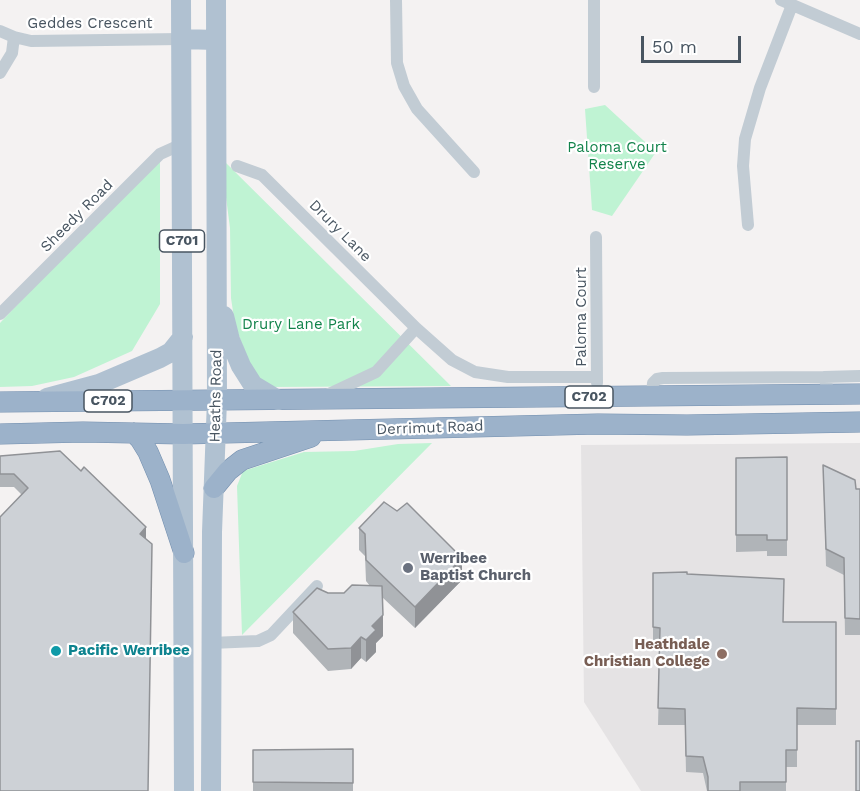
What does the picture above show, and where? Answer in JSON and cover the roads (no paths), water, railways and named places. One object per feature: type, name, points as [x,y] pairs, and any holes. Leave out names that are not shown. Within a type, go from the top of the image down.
[{"type":"highway","name":"Derrimut Road","points":[[0,402],[651,396],[827,386],[860,394]]},
{"type":"highway","points":[[651,396],[653,406],[657,411],[687,425]]},
{"type":"highway","points":[[598,397],[598,424]]},
{"type":"highway","name":"Derrimut Road","points":[[0,434],[83,432],[183,434],[598,424],[860,422]]},
{"type":"highway","points":[[214,488],[228,471],[242,460],[328,431]]},
{"type":"highway","points":[[134,433],[148,452],[156,471],[184,553]]},
{"type":"main road","name":"C701","points":[[181,0],[184,791]]},
{"type":"main road","name":"Heaths Road","points":[[212,791],[211,643],[217,400],[216,0]]},
{"type":"main road","points":[[181,39],[216,40]]},
{"type":"main road","points":[[217,290],[230,340],[241,366],[253,385],[278,400]]},
{"type":"main road","points":[[33,402],[99,384],[160,358],[171,352],[183,337]]},
{"type":"main road","points":[[184,690],[194,654],[201,646],[211,643]]},
{"type":"street","points":[[396,0],[397,63],[404,86],[417,109],[474,172]]},
{"type":"street","points":[[594,0],[594,87]]},
{"type":"street","points":[[748,225],[742,166],[745,139],[787,3],[860,34]]},
{"type":"street","name":"Geddes Crescent","points":[[0,31],[31,41],[181,39]]},
{"type":"street","points":[[0,73],[12,53],[14,37]]},
{"type":"street","name":"Sheedy Road","points":[[0,314],[160,153],[180,145]]},
{"type":"street","name":"Drury Lane","points":[[237,166],[262,175],[416,328],[452,360],[475,372],[508,378],[597,377]]},
{"type":"street","name":"Paloma Court","points":[[596,237],[598,397]]},
{"type":"street","points":[[317,399],[376,372],[416,328]]},
{"type":"street","points":[[827,386],[860,376]]},
{"type":"street","points":[[211,643],[258,641],[271,635],[317,586]]},
{"type":"place","name":"Werribee Baptist Church","points":[[408,568]]},
{"type":"place","name":"Pacific Werribee","points":[[56,651]]},
{"type":"place","name":"Heathdale Christian College","points":[[722,654]]},
{"type":"park label","name":"Paloma Court Reserve","points":[[617,156]]},
{"type":"park label","name":"Drury Lane Park","points":[[301,325]]}]
